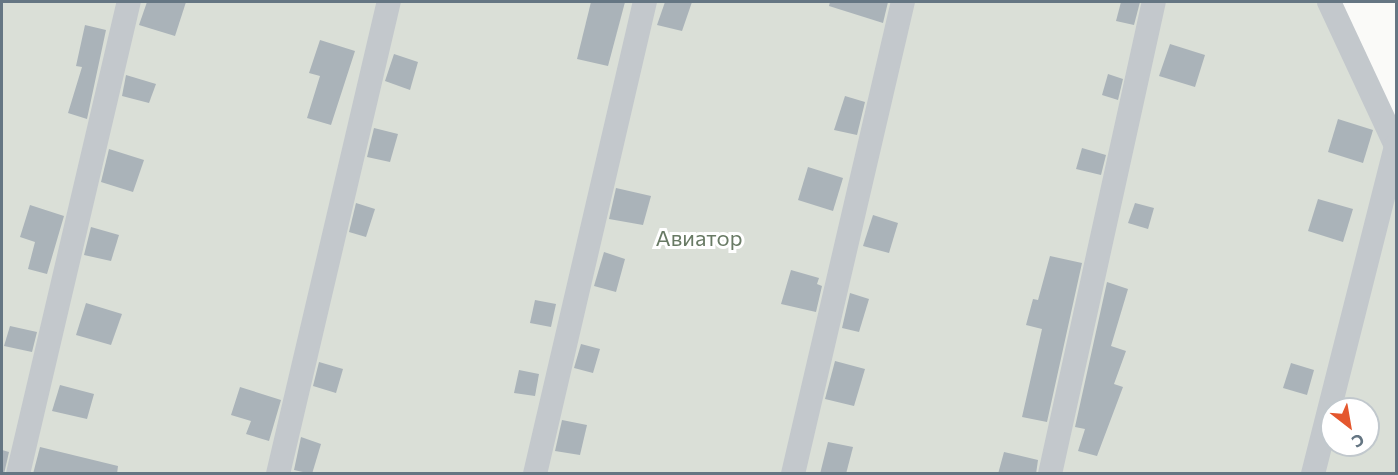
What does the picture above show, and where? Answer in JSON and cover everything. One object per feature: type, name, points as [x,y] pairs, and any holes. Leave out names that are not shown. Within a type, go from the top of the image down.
[{"type":"street","points":[[18,474],[129,2]]},
{"type":"street","points":[[278,474],[389,2]]},
{"type":"street","points":[[535,474],[645,2]]},
{"type":"street","points":[[793,474],[903,2]]},
{"type":"street","points":[[1050,474],[1154,2]]},
{"type":"street","points":[[1313,474],[1396,145],[1329,2]]},
{"type":"green space","name":"Авиатор","points":[[2,2],[1331,2],[1396,132],[1396,473],[2,473]]},
{"type":"building","points":[[147,2],[186,2],[175,36],[139,25]]},
{"type":"building","points":[[591,2],[625,2],[608,66],[577,59]]},
{"type":"building","points":[[665,2],[692,2],[682,31],[657,25]]},
{"type":"building","points":[[830,2],[888,2],[883,23],[829,6]]},
{"type":"building","points":[[1121,2],[1140,2],[1134,25],[1116,21]]},
{"type":"building","points":[[85,25],[106,30],[87,119],[68,113],[82,67],[76,66]]},
{"type":"building","points":[[320,40],[355,51],[331,125],[307,118],[320,76],[309,73]]},
{"type":"building","points":[[1170,44],[1205,55],[1195,87],[1159,76]]},
{"type":"building","points":[[394,54],[418,62],[410,90],[385,81]]},
{"type":"building","points":[[1108,74],[1123,79],[1118,100],[1102,95]]},
{"type":"building","points":[[126,75],[156,84],[149,103],[122,96]]},
{"type":"building","points":[[845,96],[865,102],[857,135],[834,130]]},
{"type":"building","points":[[1338,119],[1373,130],[1363,163],[1328,152]]},
{"type":"building","points":[[374,128],[398,134],[390,162],[367,157]]},
{"type":"building","points":[[1082,148],[1106,155],[1101,175],[1076,169]]},
{"type":"building","points":[[109,149],[144,160],[133,192],[101,182]]},
{"type":"building","points":[[808,167],[843,178],[833,211],[798,200]]},
{"type":"building","points":[[616,188],[651,196],[643,225],[609,219]]},
{"type":"building","points":[[1318,199],[1353,209],[1343,242],[1308,231]]},
{"type":"building","points":[[356,203],[375,209],[366,237],[349,232]]},
{"type":"building","points":[[1135,203],[1154,208],[1148,229],[1128,223]]},
{"type":"building","points":[[30,205],[64,216],[47,274],[28,269],[35,242],[20,237]]},
{"type":"building","points":[[873,215],[898,223],[889,253],[863,246]]},
{"type":"building","points":[[91,227],[119,235],[111,261],[84,255]]},
{"type":"building","points":[[604,252],[625,259],[616,292],[594,286]]},
{"type":"building","points":[[1050,256],[1082,263],[1047,422],[1022,417],[1042,329],[1026,325],[1033,299],[1038,300]]},
{"type":"building","points":[[791,270],[819,278],[817,284],[822,286],[816,312],[781,304]]},
{"type":"building","points":[[1107,282],[1128,289],[1111,346],[1126,351],[1114,384],[1123,387],[1097,456],[1078,451],[1085,429],[1075,427]]},
{"type":"building","points":[[850,293],[869,299],[859,332],[842,328]]},
{"type":"building","points":[[535,300],[556,304],[551,327],[530,323]]},
{"type":"building","points":[[86,303],[122,314],[111,345],[76,335]]},
{"type":"building","points":[[10,326],[37,332],[32,352],[4,346]]},
{"type":"building","points":[[581,344],[600,349],[593,373],[574,368]]},
{"type":"building","points":[[835,361],[865,369],[854,406],[825,399]]},
{"type":"building","points":[[319,362],[343,369],[336,393],[313,386]]},
{"type":"building","points":[[1291,363],[1314,370],[1307,395],[1283,388]]},
{"type":"building","points":[[519,370],[539,374],[535,396],[514,393]]},
{"type":"building","points":[[60,385],[94,394],[87,419],[52,411]]},
{"type":"building","points":[[240,387],[281,400],[269,441],[246,434],[251,421],[231,415]]},
{"type":"building","points":[[562,420],[587,425],[580,455],[555,451]]},
{"type":"building","points":[[301,437],[321,444],[312,474],[294,470]]},
{"type":"building","points":[[828,442],[853,447],[846,474],[820,474]]},
{"type":"building","points":[[40,447],[118,466],[117,474],[33,474]]},
{"type":"building","points":[[2,450],[9,452],[4,474],[2,474]]},
{"type":"building","points":[[1004,452],[1038,460],[1036,474],[998,474]]}]
